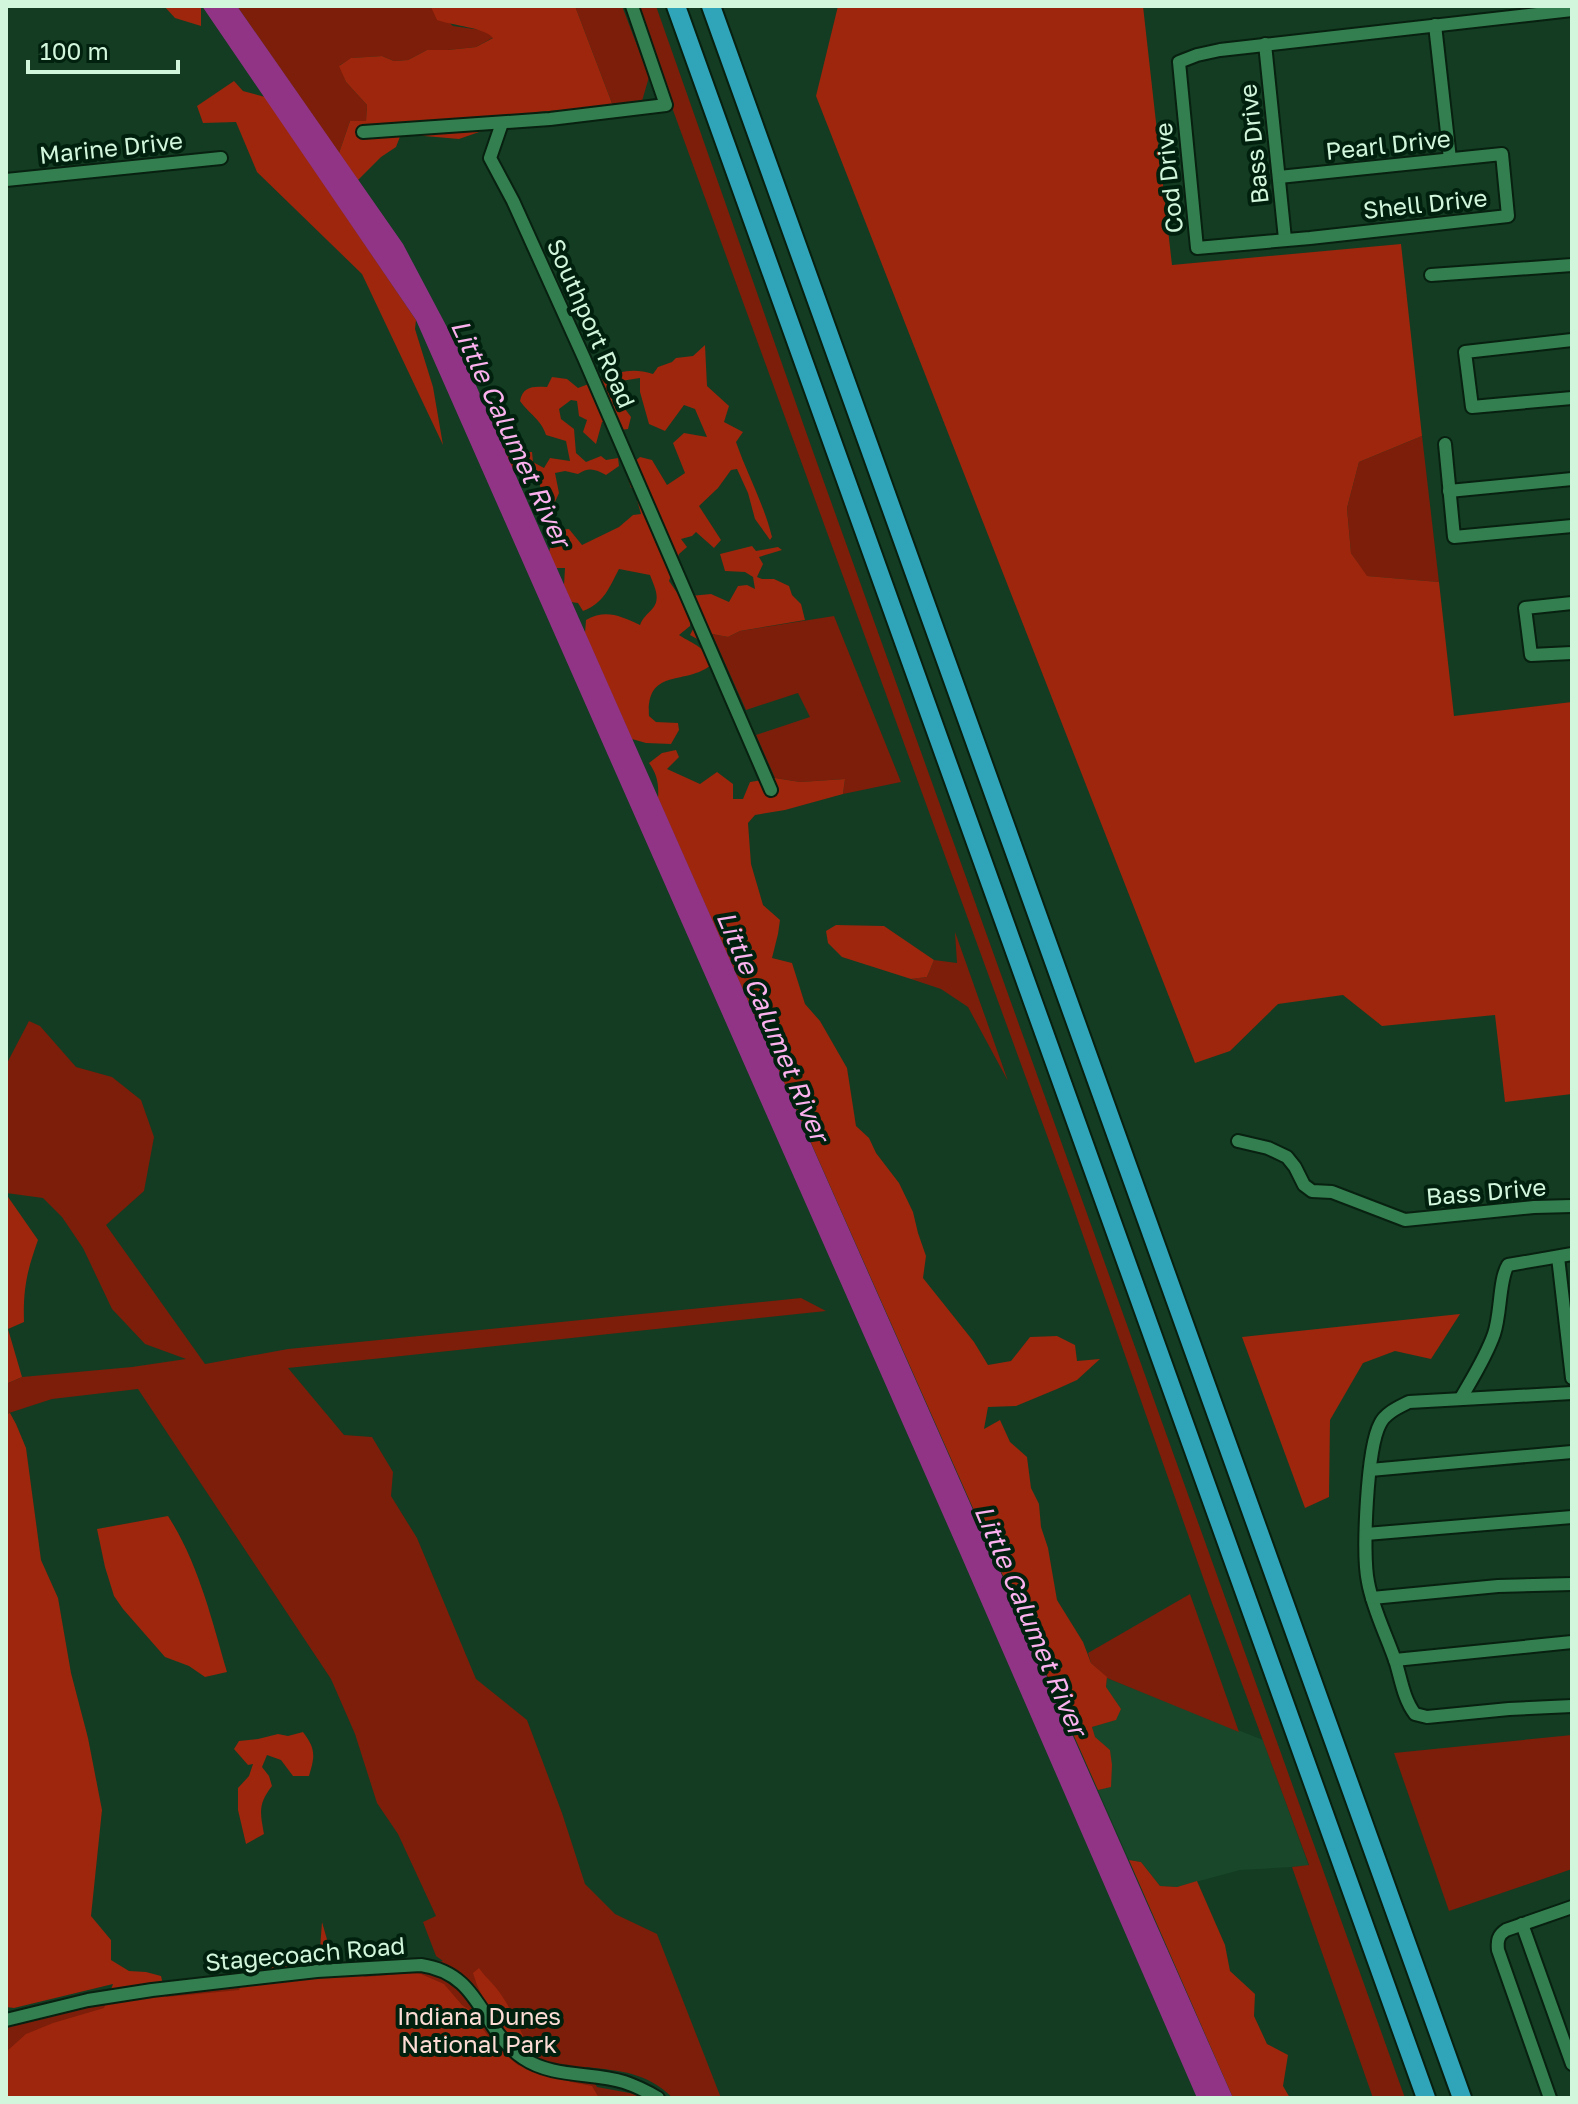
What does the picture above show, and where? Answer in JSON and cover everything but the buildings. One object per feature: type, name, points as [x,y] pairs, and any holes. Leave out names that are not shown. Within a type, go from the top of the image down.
[{"type":"highway","points":[[676,6],[1426,2098]]},
{"type":"highway","points":[[711,6],[1462,2098]]},
{"type":"street","points":[[363,132],[550,119],[666,105],[632,6]]},
{"type":"street","points":[[1265,44],[1572,10]]},
{"type":"street","points":[[1435,25],[1450,159]]},
{"type":"street","name":"Cod Drive","points":[[1265,44],[1197,55],[1178,64],[1197,248],[1285,239]]},
{"type":"street","name":"Bass Drive","points":[[1265,44],[1285,239]]},
{"type":"street","name":"Southport Road","points":[[502,123],[490,158],[513,201],[584,358],[771,790]]},
{"type":"street","name":"Pearl Drive","points":[[1279,177],[1502,154]]},
{"type":"street","name":"Shell Drive","points":[[1285,239],[1508,216],[1502,154]]},
{"type":"street","name":"Marine Drive","points":[[6,180],[221,158]]},
{"type":"street","points":[[1431,275],[1572,265]]},
{"type":"street","points":[[1572,340],[1465,352],[1472,407],[1572,398]]},
{"type":"street","points":[[1445,444],[1454,537],[1572,526]]},
{"type":"street","points":[[1449,491],[1572,479]]},
{"type":"street","points":[[1572,603],[1525,608],[1531,655],[1572,653]]},
{"type":"street","name":"Bass Drive","points":[[1238,1141],[1268,1148],[1287,1157],[1304,1185],[1312,1191],[1332,1192],[1405,1220],[1572,1206]]},
{"type":"street","points":[[1461,1398],[1494,1334],[1500,1314],[1503,1272],[1508,1265],[1572,1254]]},
{"type":"street","points":[[1558,1257],[1569,1328],[1572,1378]]},
{"type":"street","points":[[1572,1393],[1409,1402],[1391,1412],[1380,1422],[1371,1455],[1366,1534],[1367,1580],[1372,1598],[1409,1706],[1419,1717],[1572,1706]]},
{"type":"street","points":[[1370,1470],[1572,1452]]},
{"type":"street","points":[[1366,1534],[1572,1517]]},
{"type":"street","points":[[1372,1598],[1511,1585],[1572,1584]]},
{"type":"street","points":[[1395,1660],[1572,1642]]},
{"type":"street","points":[[1550,2098],[1498,1950],[1498,1940],[1502,1933],[1522,1924],[1572,1907]]},
{"type":"street","points":[[1522,1924],[1572,2064]]},
{"type":"street","name":"Stagecoach Road","points":[[6,2020],[88,2000],[152,1990],[317,1971],[421,1965],[435,1967],[457,1978],[473,1995],[500,2037],[528,2061],[562,2072],[623,2082],[658,2098]]},
{"type":"shaded area","points":[[202,6],[237,6],[403,244],[467,365],[1233,2098],[1197,2098],[416,320]]},
{"type":"shaded area","points":[[1107,1678],[1263,1740],[1309,1866],[1240,1870],[1177,1887],[1160,1886],[1141,1862],[1129,1860],[1098,1790],[1111,1786],[1110,1750],[1094,1737],[1092,1727],[1115,1720],[1106,1687]]},
{"type":"green space","points":[[164,6],[201,6],[201,26],[175,18]]},
{"type":"green space","points":[[237,6],[431,7],[453,26],[488,31],[494,37],[476,47],[427,50],[408,60],[394,61],[382,56],[352,58],[340,65],[346,82],[367,105],[366,121],[350,121],[339,153]]},
{"type":"green space","points":[[418,6],[575,6],[613,106],[537,112],[459,139],[401,134],[396,147],[358,180],[339,153],[350,121],[366,121],[367,105],[346,82],[339,66],[351,58],[382,56],[394,61],[408,60],[427,50],[476,47],[493,38],[476,29],[437,20],[431,7]]},
{"type":"green space","points":[[575,6],[622,6],[649,77],[642,101],[613,106]]},
{"type":"green space","points":[[635,6],[656,6],[1405,2098],[1373,2098],[1292,1867],[1309,1865],[1212,1603],[1072,1204]]},
{"type":"green space","points":[[838,6],[1143,6],[1172,265],[1401,244],[1422,436],[1359,462],[1347,508],[1351,553],[1367,576],[1439,582],[1454,716],[1572,702],[1572,1094],[1505,1102],[1495,1015],[1382,1026],[1343,995],[1278,1004],[1230,1051],[1195,1063],[816,96]]},
{"type":"green space","points":[[234,81],[243,91],[265,97],[416,320],[415,329],[433,387],[443,445],[362,274],[257,172],[236,122],[203,123],[197,106]]},
{"type":"green space","points":[[705,345],[707,386],[729,406],[724,422],[743,432],[736,442],[772,537],[770,540],[755,519],[737,469],[731,470],[699,506],[721,540],[714,548],[696,532],[681,539],[687,547],[679,554],[669,581],[680,597],[711,594],[729,602],[738,586],[747,585],[755,589],[753,577],[745,572],[725,571],[720,554],[752,546],[756,551],[778,547],[782,550],[759,557],[763,564],[757,577],[774,579],[789,586],[792,595],[801,604],[805,620],[740,631],[728,637],[712,634],[699,640],[690,635],[700,616],[691,616],[690,626],[679,635],[703,650],[711,665],[669,680],[654,690],[649,716],[656,722],[678,723],[679,730],[671,744],[646,743],[632,739],[585,633],[586,620],[600,615],[619,617],[640,625],[656,600],[650,575],[619,569],[601,599],[583,611],[578,603],[571,602],[564,585],[565,568],[556,568],[549,552],[555,530],[569,529],[582,545],[619,527],[633,515],[641,514],[637,500],[646,489],[631,488],[625,469],[640,457],[652,460],[667,485],[685,473],[673,443],[684,433],[707,437],[695,409],[684,405],[665,431],[649,424],[640,392],[640,378],[621,381],[609,387],[631,417],[628,429],[620,430],[614,417],[602,422],[596,444],[583,432],[587,420],[579,416],[577,401],[571,400],[559,409],[561,419],[574,429],[576,453],[586,462],[601,456],[606,460],[618,458],[619,466],[606,475],[592,470],[578,474],[565,471],[555,473],[559,493],[554,504],[543,496],[538,479],[531,474],[522,475],[491,462],[510,433],[512,445],[519,452],[532,452],[533,462],[544,468],[550,458],[570,461],[566,441],[546,435],[520,401],[526,390],[547,387],[552,377],[567,379],[578,388],[623,372],[653,374],[658,367],[676,358],[693,356]]},
{"type":"green space","points":[[1422,436],[1439,582],[1366,576],[1351,553],[1347,508],[1359,462]]},
{"type":"green space","points":[[834,616],[901,782],[843,794],[845,779],[800,782],[775,778],[756,735],[810,717],[798,693],[746,710],[712,634],[728,637],[740,631]]},
{"type":"green space","points":[[676,750],[679,757],[667,769],[700,784],[717,772],[733,784],[733,799],[743,799],[750,782],[775,778],[800,782],[845,779],[843,794],[755,815],[748,823],[751,864],[763,905],[780,920],[772,958],[792,963],[805,1004],[820,1021],[847,1068],[856,1126],[869,1138],[876,1153],[899,1183],[913,1212],[926,1256],[923,1278],[974,1342],[988,1365],[1011,1361],[1030,1337],[1057,1336],[1075,1345],[1077,1361],[1100,1359],[1077,1380],[1057,1389],[1016,1406],[988,1407],[984,1429],[1000,1420],[1010,1442],[1027,1457],[1031,1488],[1039,1504],[1057,1600],[1083,1642],[1091,1663],[1107,1677],[1106,1687],[1121,1709],[1116,1720],[1092,1727],[1095,1737],[1110,1750],[1111,1787],[1098,1790],[658,798],[657,779],[649,763],[662,753]]},
{"type":"green space","points":[[836,925],[884,926],[934,960],[927,977],[911,979],[842,957],[828,943],[826,931]]},
{"type":"green space","points":[[955,932],[1008,1081],[968,1007],[941,989],[911,979],[927,977],[934,960],[957,963]]},
{"type":"green space","name":"Indiana Dunes National Park","points":[[29,1021],[40,1026],[76,1067],[112,1077],[141,1100],[154,1137],[144,1191],[106,1225],[205,1364],[288,1349],[801,1298],[826,1311],[288,1368],[344,1435],[372,1437],[393,1472],[391,1496],[417,1538],[476,1679],[527,1720],[585,1884],[615,1914],[657,1934],[721,2098],[673,2098],[643,2078],[586,2067],[597,2087],[642,2098],[6,2098],[6,2025],[128,1997],[409,1969],[443,1961],[436,1956],[423,1922],[436,1916],[398,1834],[377,1803],[355,1734],[331,1679],[138,1389],[52,1399],[6,1414],[6,1384],[22,1377],[186,1359],[145,1344],[112,1309],[83,1248],[62,1217],[43,1198],[6,1193],[6,1065]]},
{"type":"green space","points":[[6,1194],[38,1240],[26,1280],[24,1322],[8,1329],[22,1377],[6,1384]]},
{"type":"green space","points":[[1460,1314],[1431,1359],[1395,1351],[1363,1363],[1330,1420],[1329,1497],[1305,1508],[1242,1337]]},
{"type":"green space","name":"Indiana Dunes National Park","points":[[10,1413],[26,1448],[41,1560],[58,1598],[71,1673],[102,1810],[91,1916],[111,1940],[111,1960],[129,1971],[161,1976],[166,1997],[239,1990],[257,1962],[270,1953],[287,1953],[303,1960],[319,1962],[322,1922],[330,1961],[365,1977],[421,1974],[444,1984],[462,2005],[477,2015],[488,2008],[473,1973],[479,1968],[504,1999],[528,2046],[511,2040],[490,2017],[483,2029],[498,2049],[518,2065],[592,2086],[599,2098],[6,2098],[6,2052],[26,2034],[104,2008],[113,1984],[14,2008],[6,2007],[6,1414]]},
{"type":"green space","points":[[168,1516],[196,1572],[227,1672],[205,1677],[189,1666],[165,1657],[114,1596],[97,1529]]},
{"type":"green space","points":[[1190,1594],[1239,1732],[1107,1678],[1091,1663],[1088,1653]]},
{"type":"green space","points":[[303,1732],[313,1753],[309,1776],[293,1776],[281,1760],[267,1755],[262,1767],[272,1786],[261,1808],[264,1834],[246,1844],[238,1810],[238,1788],[249,1776],[253,1764],[248,1765],[234,1749],[239,1741]]},
{"type":"green space","points":[[1572,1735],[1572,1869],[1449,1911],[1394,1753]]},
{"type":"green space","points":[[1129,1860],[1141,1862],[1160,1886],[1177,1887],[1197,1881],[1225,1945],[1230,1971],[1255,1994],[1254,2016],[1267,2044],[1288,2055],[1283,2086],[1290,2098],[1233,2098]]},
{"type":"water label","name":"Little Calumet River","points":[[511,433]]},
{"type":"water label","name":"Little Calumet River","points":[[773,1026]]},
{"type":"water label","name":"Little Calumet River","points":[[1031,1620]]}]
